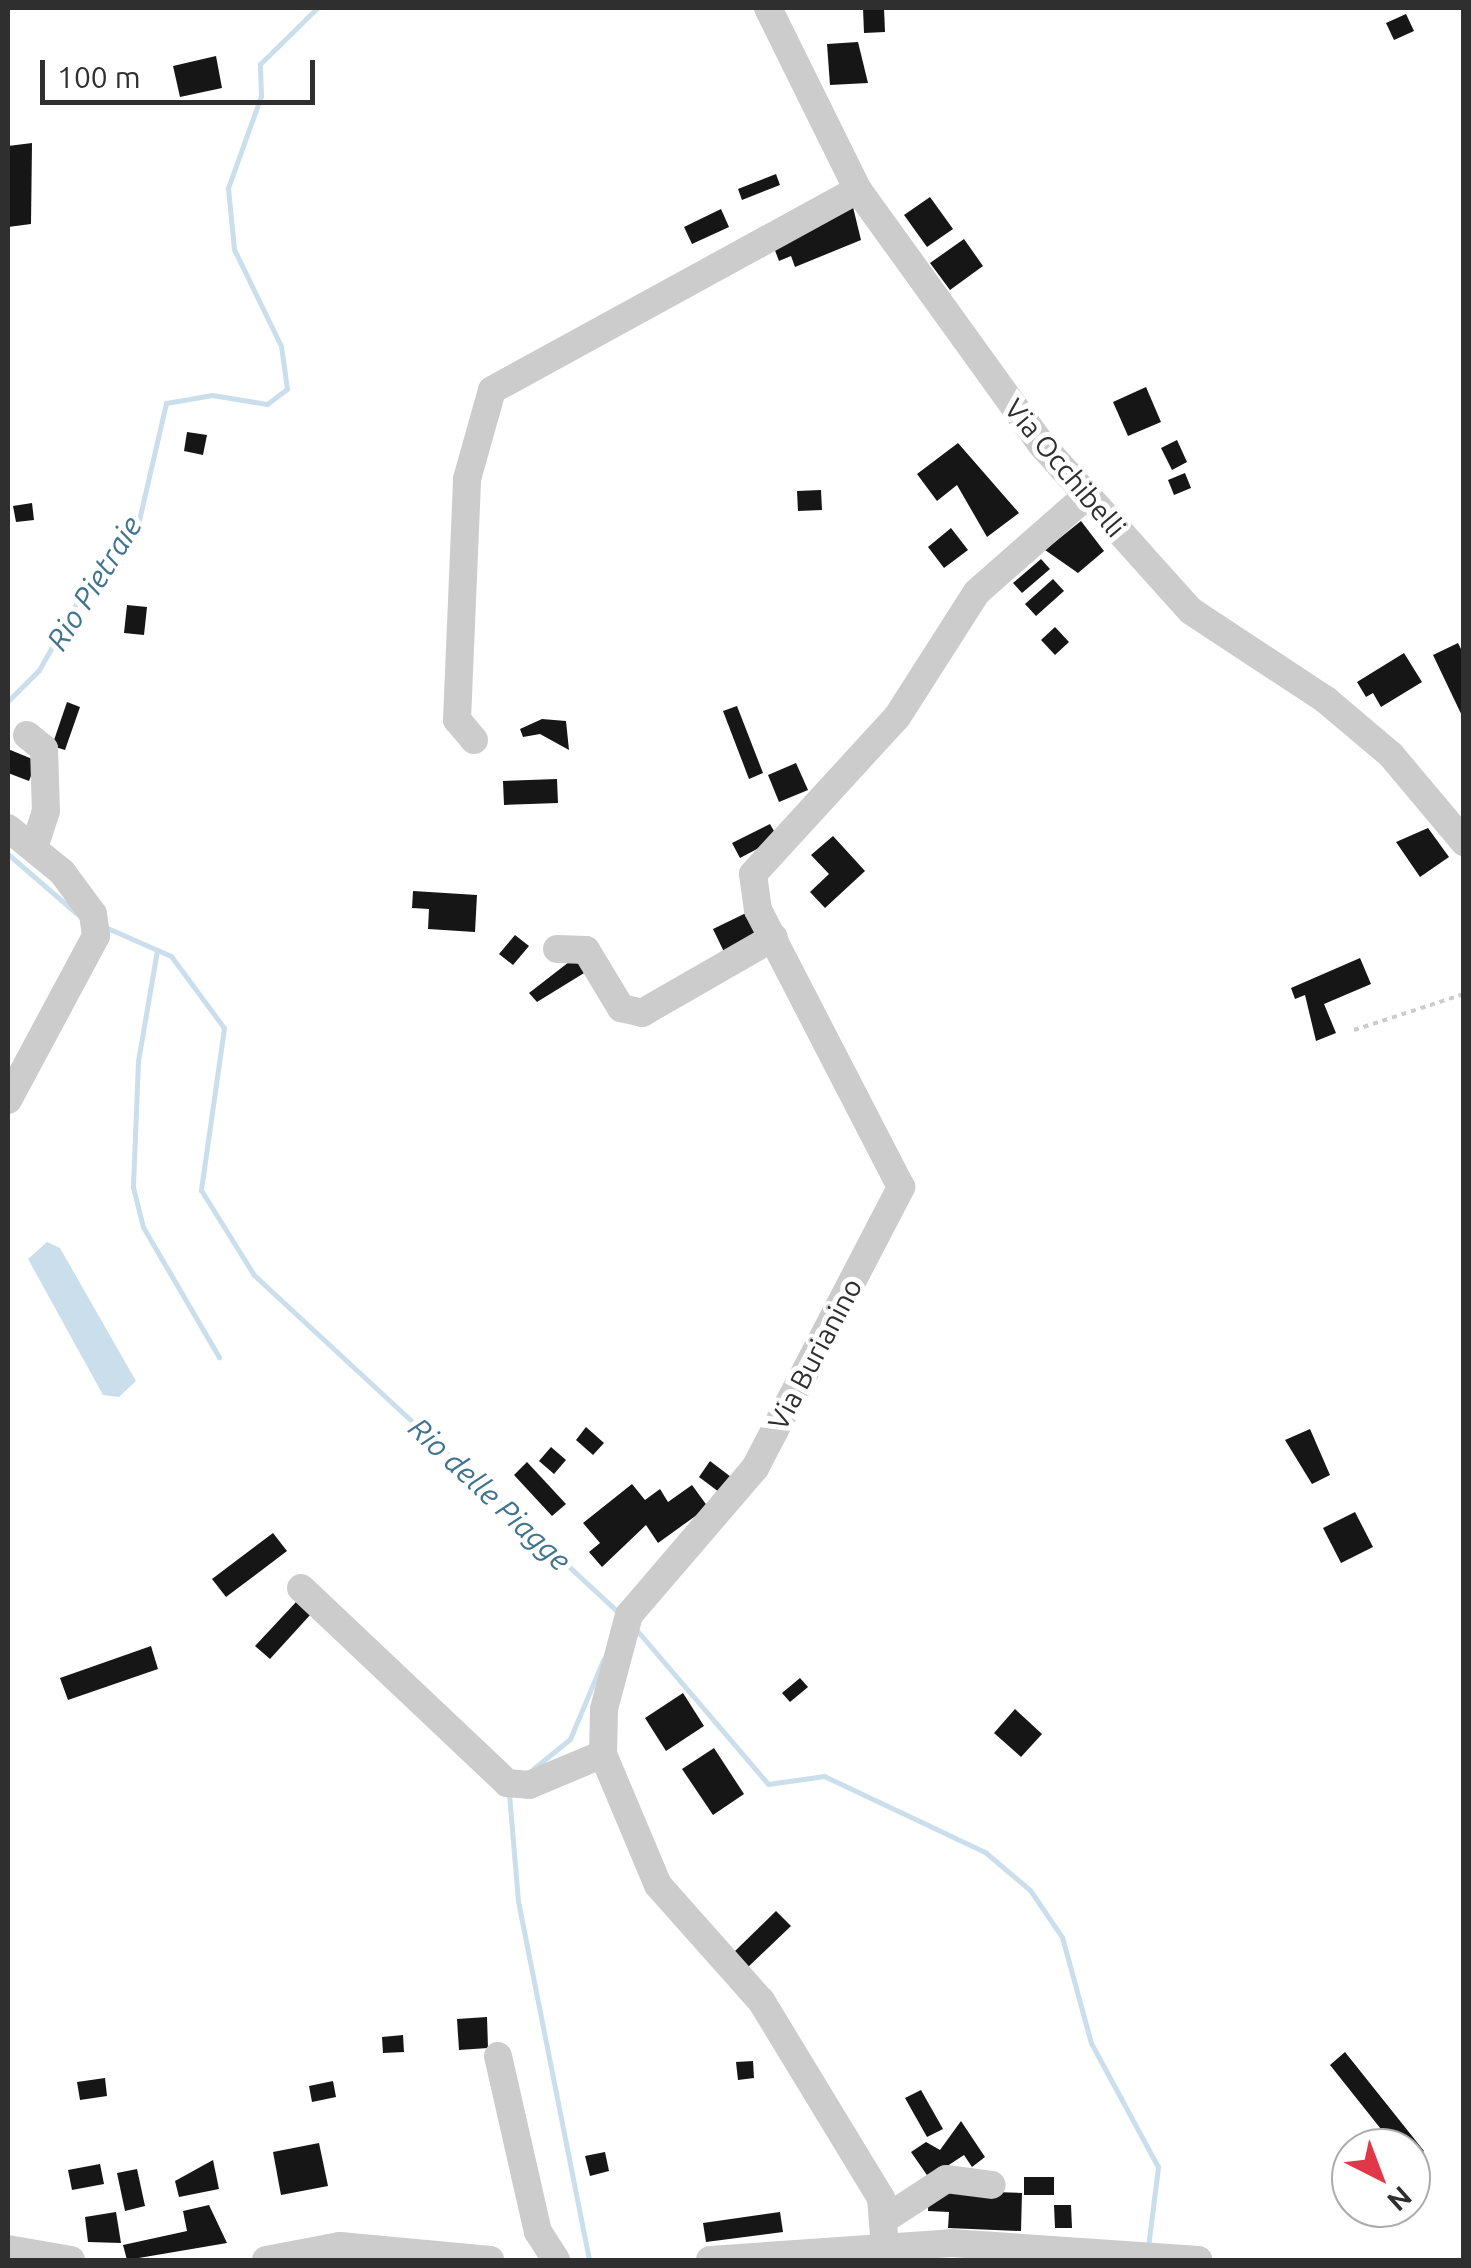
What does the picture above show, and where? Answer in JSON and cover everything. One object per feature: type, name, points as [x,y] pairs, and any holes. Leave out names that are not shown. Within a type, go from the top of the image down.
[{"type":"street","name":"Via Occhibelli","points":[[768,8],[858,190],[1085,497],[1191,610],[1326,700],[1390,755],[1464,842]]},
{"type":"street","points":[[474,740],[457,720],[467,479],[492,390],[858,190]]},
{"type":"street","name":"Via Burianino","points":[[603,1754],[629,1615],[744,1484],[901,1187],[774,938],[753,874],[898,717],[977,592],[1085,497]]},
{"type":"street","points":[[27,735],[44,749],[46,810],[35,844]]},
{"type":"street","points":[[8,828],[35,844],[93,914],[96,936],[8,1100]]},
{"type":"street","points":[[557,949],[586,950],[621,1008],[642,1013],[774,938]]},
{"type":"street","points":[[301,1588],[507,1783],[529,1786],[603,1754],[658,1885],[761,2000],[888,2217],[888,2254]]},
{"type":"street","points":[[498,2056],[538,2232],[556,2260]]},
{"type":"street","points":[[888,2217],[946,2179],[992,2185]]},
{"type":"street","points":[[710,2260],[888,2254],[1014,2244],[1198,2260]]},
{"type":"street","points":[[276,2259],[340,2246],[490,2260]]},
{"type":"street","points":[[8,2248],[70,2260]]},
{"type":"path","points":[[1354,1030],[1464,994]]},
{"type":"water","points":[[47,1242],[60,1248],[136,1381],[119,1397],[103,1395],[28,1259]]},
{"type":"building","points":[[863,8],[884,8],[885,32],[864,33]]},
{"type":"building","points":[[1406,14],[1414,31],[1394,40],[1386,23]]},
{"type":"building","points":[[858,42],[868,83],[830,85],[827,44]]},
{"type":"building","points":[[216,56],[222,88],[180,97],[173,66]]},
{"type":"building","points":[[32,143],[31,224],[8,227],[8,146]]},
{"type":"building","points":[[776,174],[780,185],[742,200],[738,189]]},
{"type":"building","points":[[930,197],[953,229],[927,247],[904,215]]},
{"type":"building","points":[[853,207],[861,240],[795,267],[791,256],[779,261],[771,240]]},
{"type":"building","points":[[721,209],[729,227],[692,244],[684,227]]},
{"type":"building","points":[[964,239],[983,266],[950,290],[930,263]]},
{"type":"building","points":[[1146,387],[1161,422],[1128,436],[1113,402]]},
{"type":"building","points":[[187,432],[207,435],[203,455],[184,451]]},
{"type":"building","points":[[1177,440],[1187,462],[1172,470],[1161,448]]},
{"type":"building","points":[[958,443],[1019,513],[987,537],[957,485],[937,501],[917,474]]},
{"type":"building","points":[[1185,473],[1191,488],[1174,495],[1168,480]]},
{"type":"building","points":[[821,490],[822,510],[798,511],[797,491]]},
{"type":"building","points":[[32,503],[34,520],[16,522],[13,506]]},
{"type":"building","points":[[1081,521],[1104,551],[1078,573],[1045,550]]},
{"type":"building","points":[[951,528],[968,550],[944,568],[928,547]]},
{"type":"building","points":[[1041,559],[1050,569],[1022,593],[1013,583]]},
{"type":"building","points":[[1053,579],[1064,591],[1036,616],[1025,604]]},
{"type":"building","points":[[127,605],[147,607],[144,635],[124,633]]},
{"type":"building","points":[[1055,627],[1069,642],[1055,655],[1041,640]]},
{"type":"building","points":[[1458,643],[1464,655],[1464,720],[1433,655]]},
{"type":"building","points":[[1404,653],[1422,682],[1381,707],[1373,693],[1366,697],[1357,682]]},
{"type":"building","points":[[67,702],[80,707],[65,750],[52,746]]},
{"type":"building","points":[[737,706],[763,773],[749,779],[723,711]]},
{"type":"building","points":[[542,719],[566,721],[569,750],[540,734],[523,737],[520,729]]},
{"type":"building","points":[[8,749],[37,761],[29,781],[8,773]]},
{"type":"building","points":[[796,763],[808,790],[779,802],[768,775]]},
{"type":"building","points":[[557,779],[558,803],[504,805],[503,781]]},
{"type":"building","points":[[770,824],[778,838],[740,858],[732,843]]},
{"type":"building","points":[[1428,828],[1449,857],[1420,877],[1396,842]]},
{"type":"building","points":[[833,836],[865,871],[825,908],[810,892],[829,874],[811,855]]},
{"type":"building","points":[[413,891],[477,895],[475,932],[428,929],[429,909],[412,908]]},
{"type":"building","points":[[746,913],[758,938],[725,954],[713,929]]},
{"type":"building","points":[[515,935],[529,946],[513,965],[499,954]]},
{"type":"building","points":[[578,955],[589,970],[537,1002],[529,993]]},
{"type":"building","points":[[1360,958],[1371,984],[1324,1004],[1336,1033],[1316,1041],[1305,995],[1295,999],[1291,988]]},
{"type":"building","points":[[586,1427],[604,1443],[593,1455],[576,1440]]},
{"type":"building","points":[[1310,1429],[1330,1475],[1312,1484],[1285,1440]]},
{"type":"building","points":[[551,1447],[566,1460],[554,1474],[539,1461]]},
{"type":"building","points":[[710,1461],[731,1477],[719,1492],[699,1477]]},
{"type":"building","points":[[527,1462],[566,1504],[552,1516],[514,1475]]},
{"type":"building","points":[[632,1484],[645,1500],[660,1489],[668,1502],[692,1485],[708,1507],[658,1543],[646,1525],[602,1567],[589,1552],[600,1543],[583,1523]]},
{"type":"building","points":[[1355,1512],[1373,1547],[1341,1563],[1323,1528]]},
{"type":"building","points":[[273,1533],[287,1551],[226,1597],[212,1579]]},
{"type":"building","points":[[297,1601],[311,1614],[270,1659],[255,1646]]},
{"type":"building","points":[[151,1646],[158,1669],[68,1700],[60,1678]]},
{"type":"building","points":[[800,1678],[808,1687],[790,1702],[782,1693]]},
{"type":"building","points":[[683,1693],[704,1726],[666,1751],[645,1718]]},
{"type":"building","points":[[1015,1709],[1042,1734],[1021,1757],[994,1733]]},
{"type":"building","points":[[714,1748],[744,1794],[713,1815],[682,1769]]},
{"type":"building","points":[[776,1911],[791,1926],[747,1968],[733,1953]]},
{"type":"building","points":[[487,2017],[488,2048],[459,2050],[457,2019]]},
{"type":"building","points":[[403,2035],[404,2052],[383,2053],[382,2037]]},
{"type":"building","points":[[1345,2052],[1406,2128],[1380,2128],[1330,2065]]},
{"type":"building","points":[[753,2061],[754,2078],[738,2080],[736,2062]]},
{"type":"building","points":[[105,2078],[107,2096],[80,2100],[77,2082]]},
{"type":"building","points":[[333,2081],[336,2097],[312,2102],[309,2086]]},
{"type":"building","points":[[921,2090],[943,2129],[927,2137],[905,2098]]},
{"type":"building","points":[[961,2121],[985,2157],[972,2167],[964,2155],[929,2178],[911,2152],[926,2142],[940,2150]]},
{"type":"building","points":[[319,2143],[328,2186],[281,2195],[273,2152]]},
{"type":"building","points":[[605,2152],[609,2171],[590,2176],[585,2156]]},
{"type":"building","points":[[213,2160],[219,2189],[179,2197],[175,2181]]},
{"type":"building","points":[[100,2164],[104,2184],[72,2190],[68,2170]]},
{"type":"building","points":[[137,2169],[145,2206],[125,2211],[117,2173]]},
{"type":"building","points":[[1024,2177],[1054,2177],[1054,2195],[1024,2195]]},
{"type":"building","points":[[929,2190],[1022,2193],[1021,2231],[948,2228],[949,2212],[928,2211]]},
{"type":"building","points":[[209,2205],[227,2243],[127,2260],[123,2245],[187,2231],[183,2211]]},
{"type":"building","points":[[1054,2205],[1071,2205],[1072,2228],[1055,2228]]},
{"type":"building","points":[[116,2212],[121,2243],[88,2242],[85,2217]]},
{"type":"building","points":[[780,2212],[783,2232],[706,2242],[703,2223]]},
{"type":"waterway","name":"Rio Pietraie","points":[[8,701],[39,670],[94,572],[139,520],[166,403],[212,395],[267,404],[287,389],[281,346],[234,249],[228,188],[261,96],[260,64],[317,8]]},
{"type":"waterway","name":"Rio delle Piagge","points":[[8,854],[77,914]]},
{"type":"waterway","name":"Rio delle Piagge","points":[[105,927],[171,956],[224,1028],[201,1190],[254,1275],[619,1613]]},
{"type":"waterway","points":[[157,950],[138,1061],[133,1187],[143,1227],[219,1357]]},
{"type":"waterway","points":[[634,1627],[768,1784],[824,1776],[985,1852],[1030,1890],[1062,1937],[1091,2043],[1158,2167],[1148,2247]]},
{"type":"waterway","name":"Rio delle Piagge","points":[[533,1769],[570,1739],[603,1660]]},
{"type":"waterway","name":"Rio delle Piagge","points":[[509,1794],[518,1901],[589,2260]]}]
